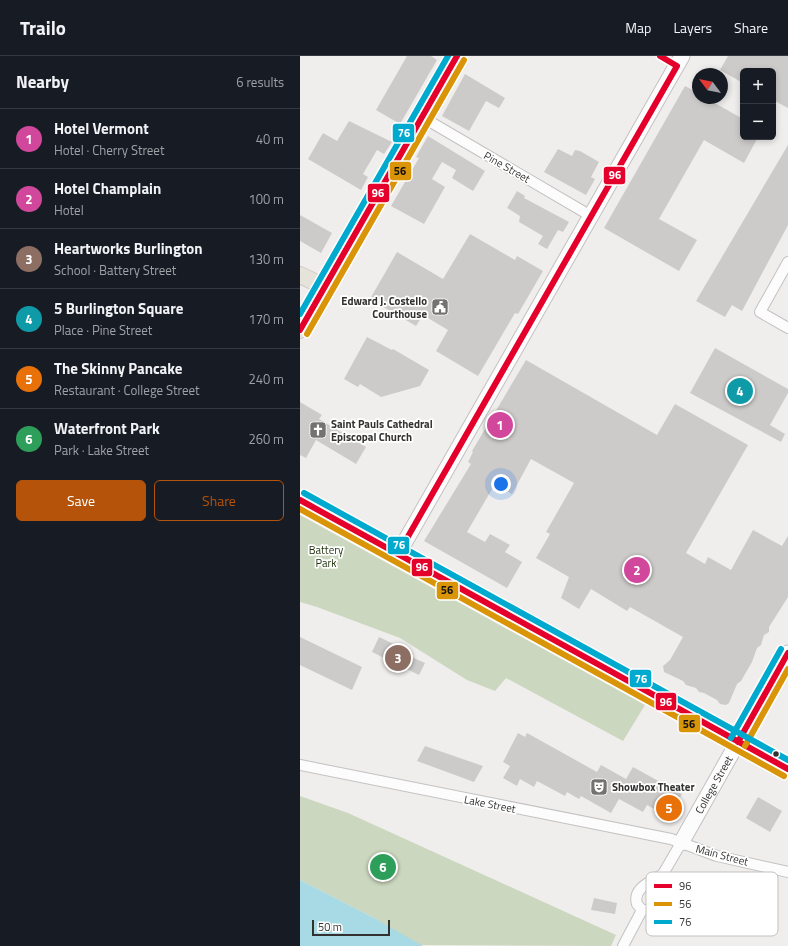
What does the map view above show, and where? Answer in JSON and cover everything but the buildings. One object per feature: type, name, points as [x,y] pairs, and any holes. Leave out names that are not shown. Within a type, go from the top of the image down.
[{"type":"main road","points":[[300,275],[325,287],[300,330]]},
{"type":"main road","points":[[300,500],[788,769]]},
{"type":"street","points":[[325,287],[457,56]]},
{"type":"street","points":[[398,554],[682,56]]},
{"type":"street","name":"Pine Street","points":[[422,117],[591,216]]},
{"type":"street","points":[[788,262],[760,312],[788,328]]},
{"type":"street","name":"College Street","points":[[664,872],[788,653]]},
{"type":"street","name":"Lake Street","points":[[300,765],[671,839],[681,843]]},
{"type":"street","name":"Main Street","points":[[681,843],[717,856],[788,872]]},
{"type":"street","points":[[623,946],[642,910],[637,904],[637,894],[642,886],[646,884]]},
{"type":"green space","name":"Battery Park","points":[[300,515],[645,705],[623,741],[506,678],[495,691],[467,680],[400,638],[300,602]]},
{"type":"green space","points":[[300,796],[348,813],[616,935],[611,946],[418,946],[374,918],[300,880]]},
{"type":"water","points":[[300,880],[374,918],[423,946],[300,946]]},
{"type":"transit line","name":"76","points":[[300,314],[448,56]]},
{"type":"transit line","name":"96","points":[[300,330],[457,56]]},
{"type":"transit line","name":"96","points":[[398,554],[677,66],[660,56]]},
{"type":"transit line","name":"56","points":[[307,334],[464,60]]},
{"type":"transit line","name":"76","points":[[304,493],[788,760]]},
{"type":"transit line","name":"96","points":[[300,500],[788,769]]},
{"type":"transit line","name":"56","points":[[300,509],[784,776]]},
{"type":"transit line","name":"76","points":[[731,738],[781,649]]},
{"type":"transit line","name":"96","points":[[738,742],[788,653]]},
{"type":"transit line","name":"56","points":[[745,746],[788,669]]},
{"type":"place","name":"Edward J. Costello Courthouse","points":[[440,307]]},
{"type":"place","name":"5 Burlington Square","points":[[740,391]]},
{"type":"place","name":"Hotel Vermont","points":[[500,425]]},
{"type":"place","name":"Saint Pauls Cathedral Episcopal Church","points":[[318,430]]},
{"type":"place","name":"Hotel Champlain","points":[[637,570]]},
{"type":"place","name":"Heartworks Burlington","points":[[398,658]]},
{"type":"place","name":"Showbox Theater","points":[[599,787]]},
{"type":"place","name":"The Skinny Pancake","points":[[669,808]]},
{"type":"place","name":"Waterfront Park","points":[[383,867]]}]
